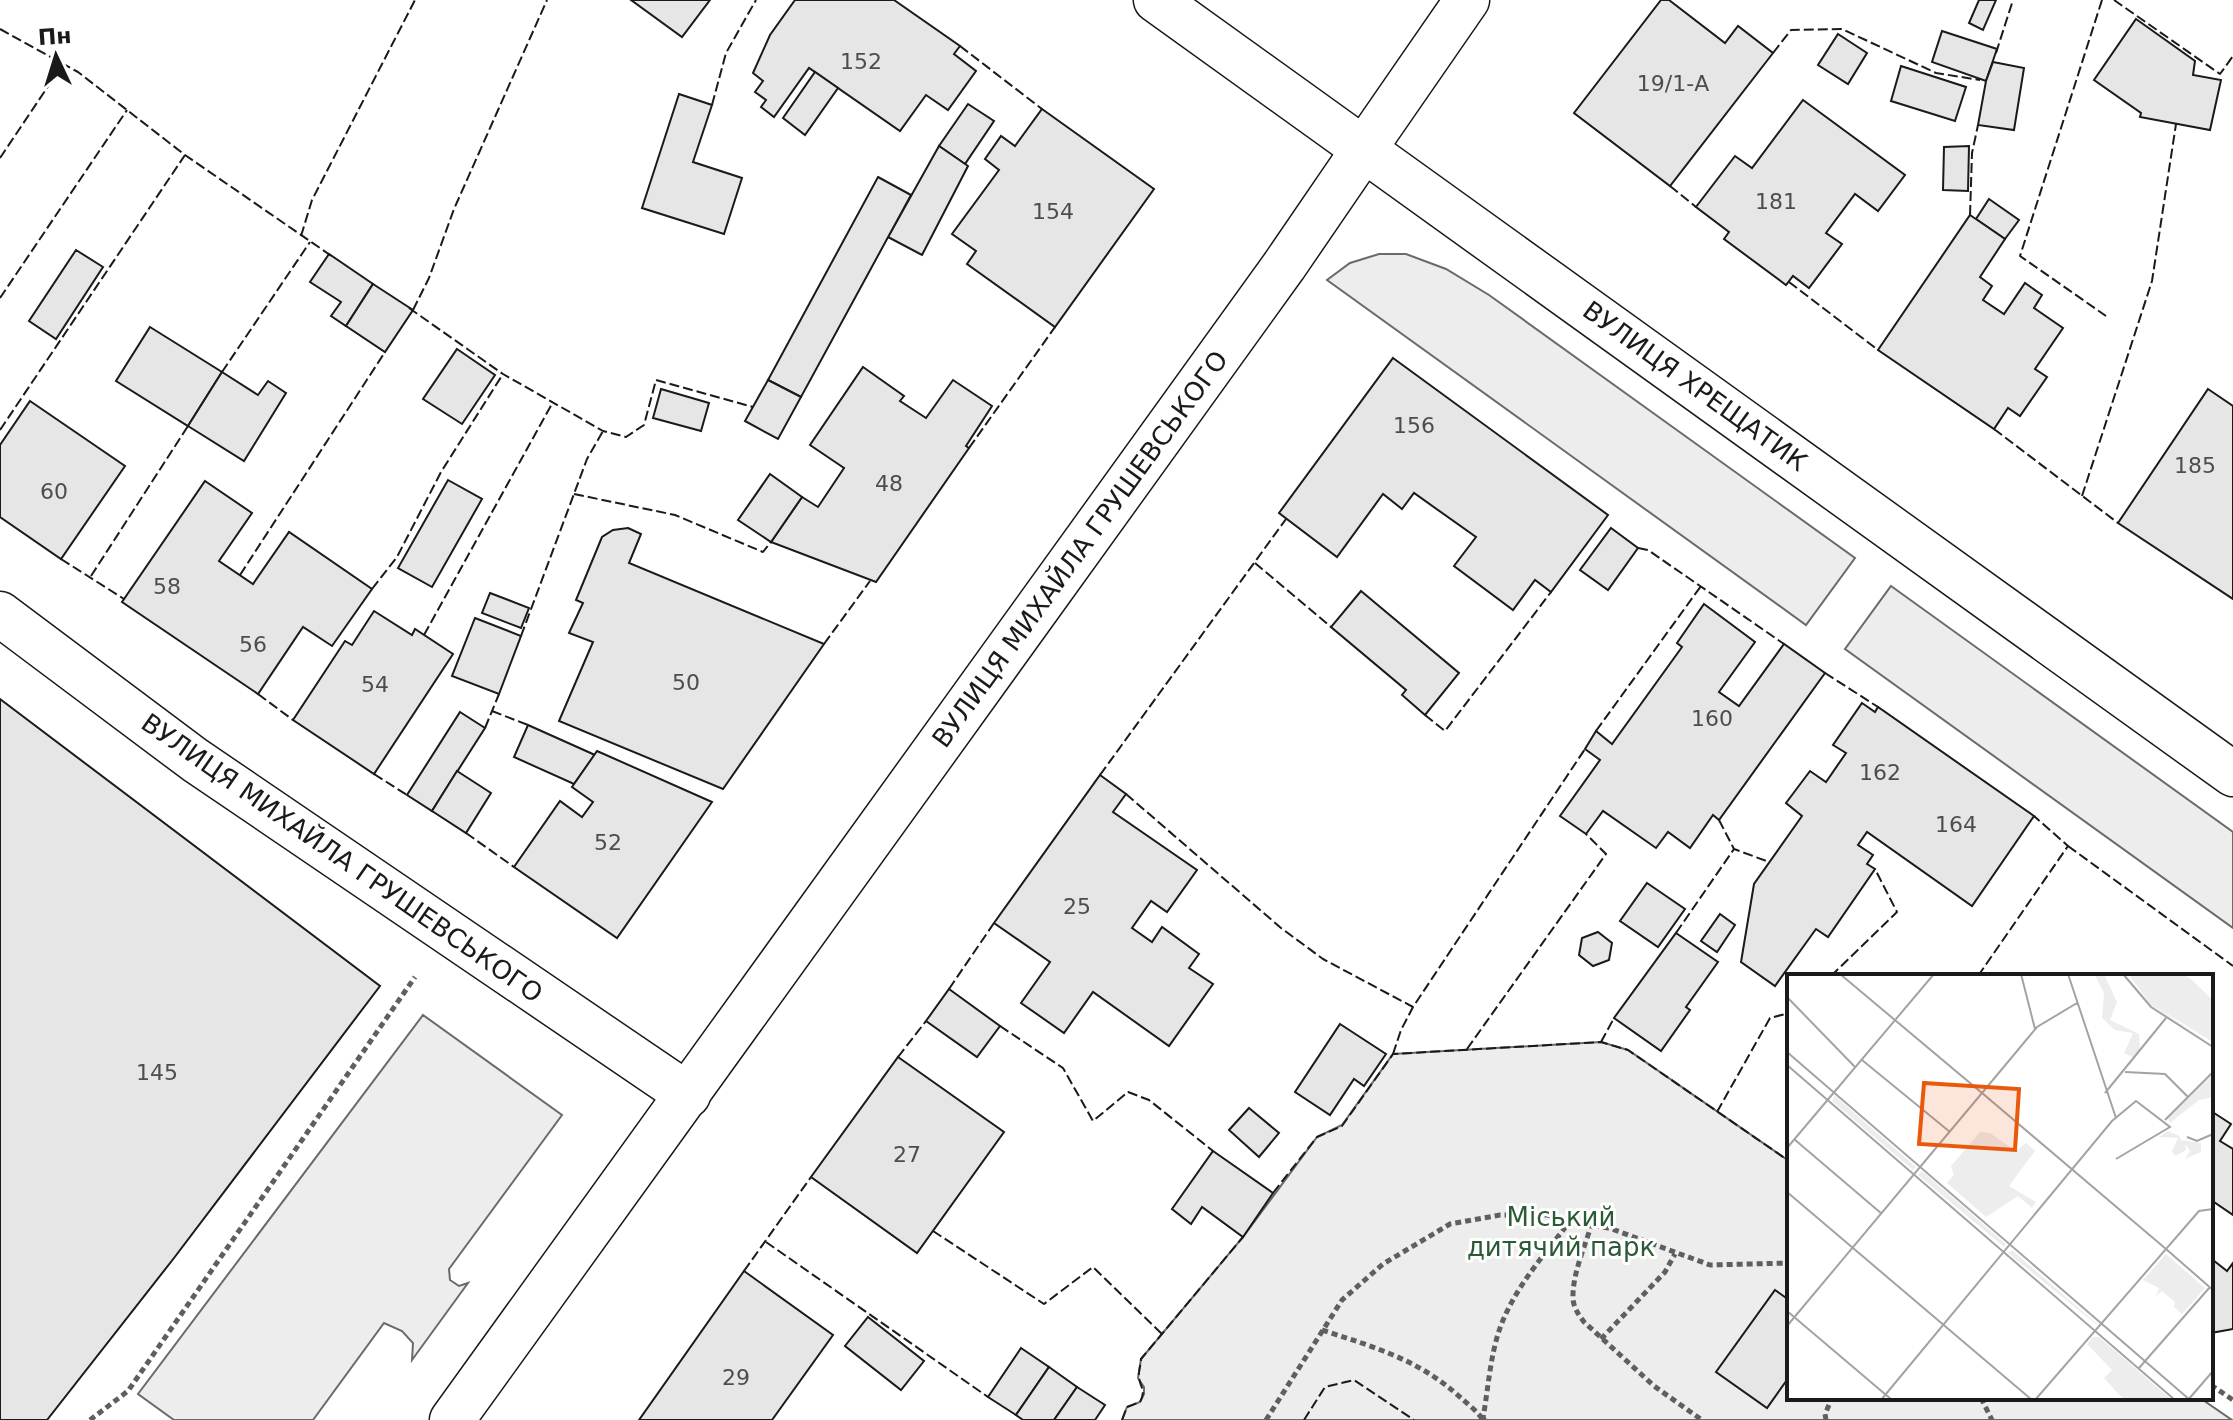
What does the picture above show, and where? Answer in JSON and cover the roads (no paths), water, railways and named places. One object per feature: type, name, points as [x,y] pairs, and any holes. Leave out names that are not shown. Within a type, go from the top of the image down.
[{"type":"main road","name":"ВУЛИЦЯ ХРЕЩАТИК","points":[[1156,0],[2233,774]]},
{"type":"main road","name":"ВУЛИЦЯ МИХАЙЛА ГРУШЕВСЬКОГО","points":[[452,1420],[1274,279],[1467,0]]},
{"type":"main road","name":"ВУЛИЦЯ МИХАЙЛА ГРУШЕВСЬКОГО","points":[[0,614],[195,760],[688,1095]]},
{"type":"park label","name":"Міський дитячий парк","points":[[1561,1232]]}]
